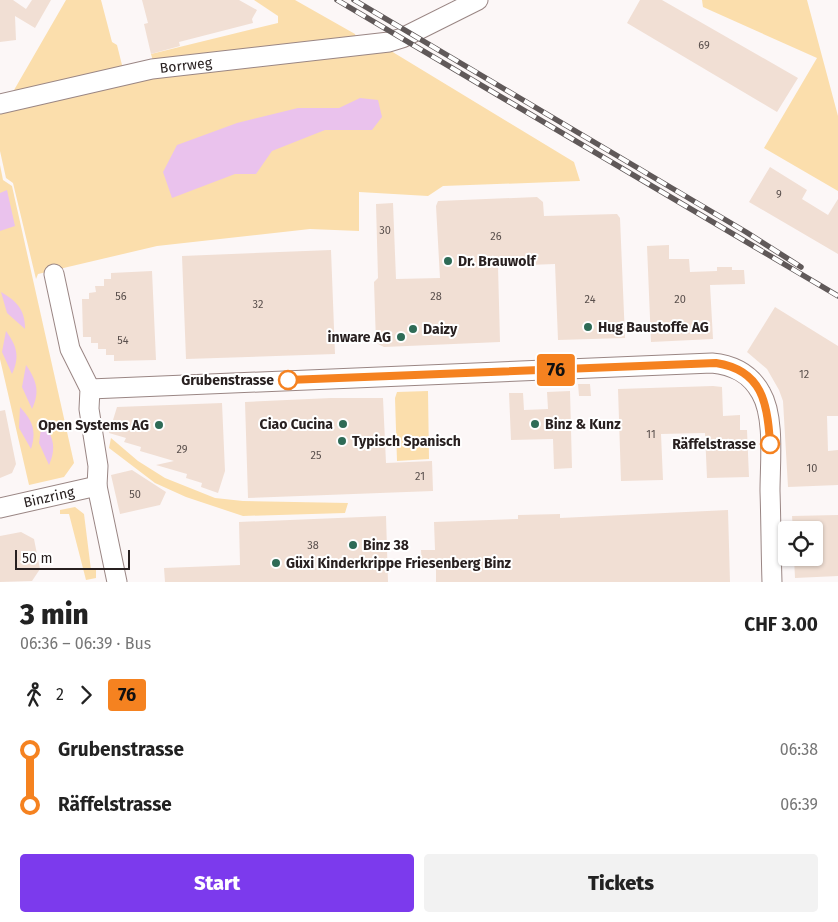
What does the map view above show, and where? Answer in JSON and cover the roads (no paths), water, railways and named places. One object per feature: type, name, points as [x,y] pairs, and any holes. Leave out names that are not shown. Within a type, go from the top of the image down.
[{"type":"street","name":"Borrweg","points":[[0,104],[152,69],[374,42],[381,43],[402,38],[478,0]]},
{"type":"street","points":[[54,274],[70,350],[90,389],[89,409],[98,466],[98,486],[117,582]]},
{"type":"street","points":[[90,389],[712,363],[726,365],[748,376],[755,383],[766,403],[770,444],[772,582]]},
{"type":"street","name":"Binzring","points":[[0,508],[98,486]]},
{"type":"railway","points":[[337,0],[838,296]]},
{"type":"railway","points":[[354,0],[746,232],[801,267]]},
{"type":"place","name":"Dr. Brauwolf","points":[[448,261]]},
{"type":"place","name":"Hug Baustoffe AG","points":[[588,327]]},
{"type":"place","name":"Daizy","points":[[413,329]]},
{"type":"place","name":"inware AG","points":[[401,337]]},
{"type":"place","name":"Grubenstrasse","points":[[288,380]]},
{"type":"place","name":"Ciao Cucina","points":[[343,424]]},
{"type":"place","name":"Binz & Kunz","points":[[535,424]]},
{"type":"place","name":"Open Systems AG","points":[[159,425]]},
{"type":"place","name":"Typisch Spanisch","points":[[342,441]]},
{"type":"place","name":"Räffelstrasse","points":[[770,444]]},
{"type":"place","name":"Binz 38","points":[[353,545]]},
{"type":"place","name":"Güxi Kinderkrippe Friesenberg Binz","points":[[276,563]]}]
